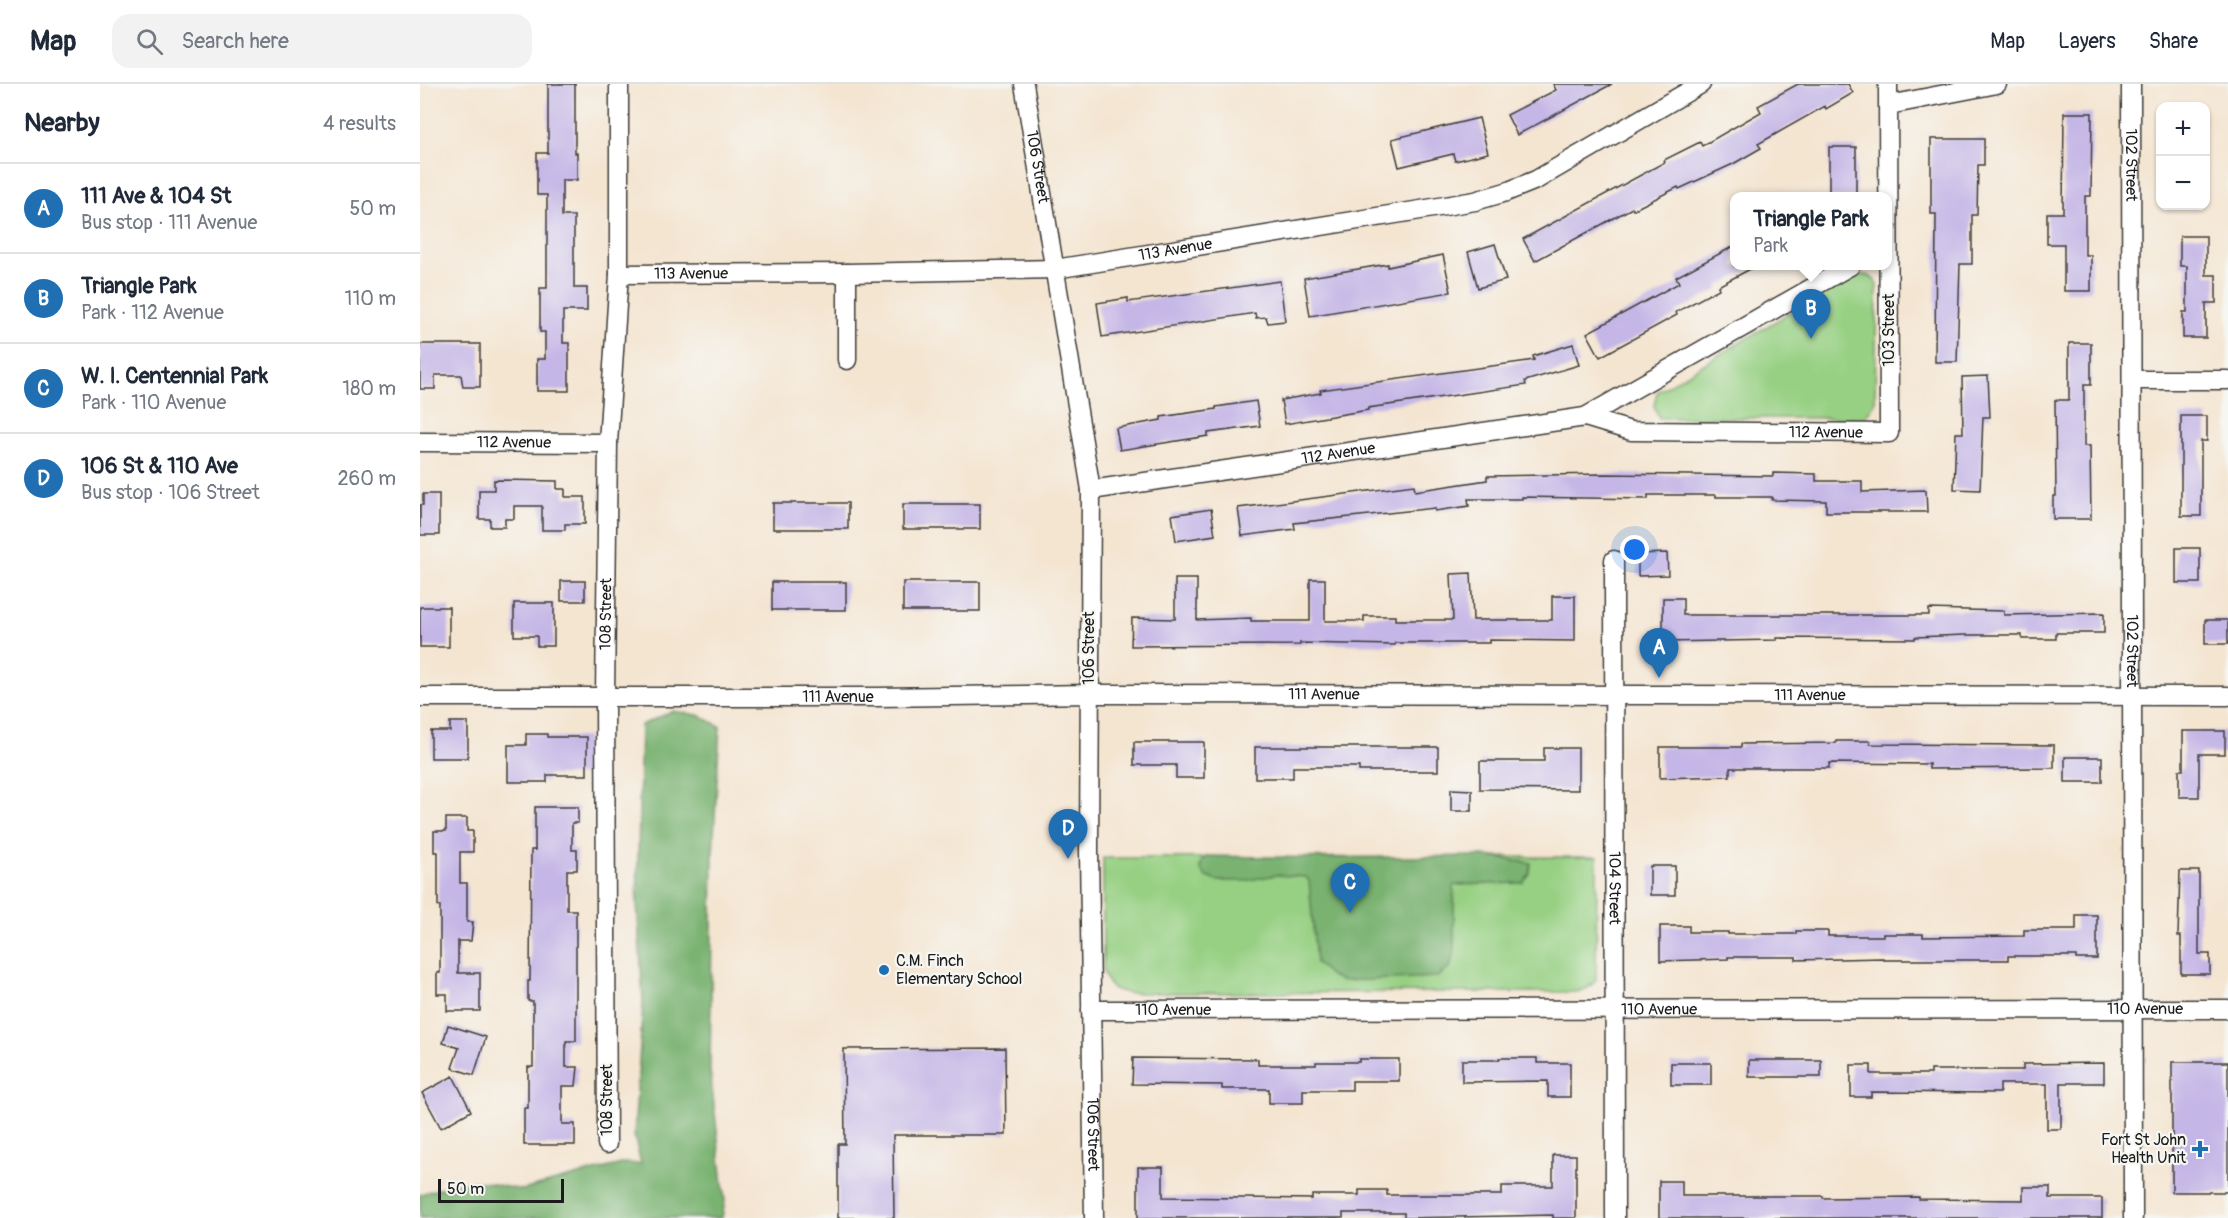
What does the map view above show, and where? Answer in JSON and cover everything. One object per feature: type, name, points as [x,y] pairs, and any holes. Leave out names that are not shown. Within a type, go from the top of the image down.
[{"type":"street","name":"108 Street","points":[[607,1144],[605,696],[608,443],[619,274],[619,84]]},
{"type":"street","name":"106 Street","points":[[1024,84],[1091,490],[1089,849],[1094,1218]]},
{"type":"street","name":"113 Avenue","points":[[619,274],[1055,269],[1433,208],[1496,195],[1536,180],[1701,84]]},
{"type":"street","name":"103 Street","points":[[1888,84],[1888,192]]},
{"type":"street","points":[[1889,105],[1997,84]]},
{"type":"street","name":"102 Street","points":[[2131,84],[2133,1218]]},
{"type":"street","name":"112 Avenue","points":[[1091,490],[1585,417],[1843,270]]},
{"type":"street","name":"103 Street","points":[[1888,270],[1889,433]]},
{"type":"street","points":[[847,273],[847,360]]},
{"type":"street","points":[[2133,380],[2228,380]]},
{"type":"street","name":"112 Avenue","points":[[1585,417],[1631,431],[1889,433]]},
{"type":"street","name":"112 Avenue","points":[[420,442],[608,443]]},
{"type":"street","name":"104 Street","points":[[1614,560],[1615,1218]]},
{"type":"street","name":"111 Avenue","points":[[420,697],[865,697],[1090,694],[2228,696]]},
{"type":"street","name":"110 Avenue","points":[[1091,1010],[2228,1009]]},
{"type":"green space","points":[[1858,274],[1870,276],[1877,285],[1875,403],[1865,418],[1659,418],[1654,406],[1657,392]]},
{"type":"green space","points":[[673,711],[698,715],[720,726],[713,855],[710,1070],[725,1201],[722,1218],[420,1218],[420,1194],[464,1182],[483,1182],[522,1190],[625,1163],[641,1164],[634,1135],[643,1001],[637,902],[641,725]]},
{"type":"green space","points":[[1208,856],[1324,858],[1483,856],[1531,863],[1530,873],[1523,883],[1454,885],[1454,950],[1450,968],[1437,977],[1341,981],[1329,975],[1316,963],[1309,881],[1306,877],[1276,875],[1244,881],[1217,881],[1206,877],[1200,868],[1203,858]]},
{"type":"green space","points":[[1597,857],[1596,980],[1589,987],[1575,992],[1129,993],[1110,986],[1104,973],[1103,858]]},
{"type":"building","points":[[548,84],[575,84],[577,180],[562,180],[562,216],[574,216],[574,288],[587,288],[587,311],[563,311],[563,343],[569,343],[569,391],[537,391],[537,359],[545,359],[545,332],[540,332],[540,288],[547,288],[547,195],[537,195],[537,153],[548,153]]},
{"type":"building","points":[[1553,84],[1612,84],[1517,135],[1507,115],[1556,90]]},
{"type":"building","points":[[1798,84],[1848,84],[1853,93],[1758,144],[1761,148],[1733,164],[1679,189],[1678,187],[1633,210],[1632,208],[1535,261],[1523,239],[1665,162],[1664,160],[1700,142],[1702,146],[1761,112],[1758,106]]},
{"type":"building","points":[[2064,113],[2092,113],[2091,196],[2085,196],[2085,255],[2091,255],[2091,291],[2064,291],[2064,244],[2047,244],[2047,213],[2063,213]]},
{"type":"building","points":[[1479,118],[1488,153],[1455,161],[1453,154],[1399,167],[1392,139]]},
{"type":"building","points":[[1931,139],[1984,139],[1984,165],[1978,165],[1977,215],[1972,215],[1972,264],[1960,264],[1957,362],[1935,362],[1936,214],[1931,214]]},
{"type":"building","points":[[1829,147],[1856,147],[1856,192],[1829,192]]},
{"type":"building","points":[[2180,236],[2206,236],[2206,275],[2216,275],[2216,303],[2206,303],[2206,338],[2183,338],[2183,312],[2187,312],[2187,266],[2180,266]]},
{"type":"building","points":[[1495,244],[1506,280],[1478,288],[1468,252]]},
{"type":"building","points":[[1730,248],[1730,270],[1748,270],[1676,312],[1677,315],[1600,357],[1587,333],[1679,283],[1676,277]]},
{"type":"building","points":[[1443,255],[1451,292],[1310,316],[1304,278],[1388,264],[1388,267]]},
{"type":"building","points":[[1280,281],[1285,321],[1268,323],[1266,317],[1256,318],[1255,313],[1102,337],[1097,303],[1128,298],[1128,302]]},
{"type":"building","points":[[2069,343],[2091,343],[2091,385],[2084,385],[2084,446],[2090,446],[2091,519],[2053,519],[2053,496],[2056,496],[2055,400],[2069,400]]},
{"type":"building","points":[[420,344],[480,344],[480,387],[463,387],[461,375],[435,375],[435,389],[420,389]]},
{"type":"building","points":[[1573,344],[1579,365],[1525,381],[1526,385],[1368,408],[1368,410],[1285,424],[1281,400],[1321,393],[1320,390],[1534,360],[1533,356]]},
{"type":"building","points":[[1988,376],[1990,417],[1983,417],[1980,490],[1954,489],[1956,433],[1963,433],[1962,377]]},
{"type":"building","points":[[1256,401],[1260,426],[1208,433],[1208,436],[1120,450],[1116,428],[1161,420],[1161,417]]},
{"type":"building","points":[[2181,416],[2207,416],[2207,441],[2201,441],[2201,516],[2181,516]]},
{"type":"building","points":[[1773,473],[1816,474],[1816,481],[1862,481],[1862,492],[1926,490],[1927,512],[1826,512],[1826,501],[1772,500],[1772,497],[1648,495],[1648,499],[1522,497],[1522,499],[1468,499],[1469,506],[1435,511],[1435,508],[1294,523],[1295,529],[1242,536],[1238,508],[1414,485],[1415,491],[1487,480],[1487,476],[1604,474],[1773,476]]},
{"type":"building","points":[[494,480],[557,481],[557,489],[565,489],[565,497],[585,497],[585,524],[565,524],[565,530],[542,530],[542,506],[514,506],[514,519],[505,519],[505,527],[490,527],[490,519],[479,519],[479,490],[494,490]]},
{"type":"building","points":[[423,494],[439,494],[439,535],[420,535],[420,505],[423,505]]},
{"type":"building","points":[[773,503],[848,503],[848,529],[773,529]]},
{"type":"building","points":[[903,504],[980,504],[980,529],[903,529]]},
{"type":"building","points":[[1211,509],[1215,535],[1176,541],[1172,515]]},
{"type":"building","points":[[2176,548],[2200,548],[2200,583],[2176,583]]},
{"type":"building","points":[[1667,553],[1668,575],[1638,576],[1638,554]]},
{"type":"building","points":[[1471,573],[1473,620],[1552,620],[1552,596],[1575,596],[1575,641],[1489,640],[1489,643],[1395,643],[1395,645],[1300,643],[1300,645],[1131,646],[1132,618],[1175,619],[1175,579],[1197,579],[1197,620],[1251,618],[1251,621],[1310,621],[1310,579],[1325,579],[1325,621],[1364,621],[1364,616],[1395,616],[1395,620],[1453,620],[1451,574]]},
{"type":"building","points":[[561,581],[585,581],[585,601],[561,601]]},
{"type":"building","points":[[772,582],[846,582],[846,610],[772,610]]},
{"type":"building","points":[[903,582],[980,582],[980,611],[903,611]]},
{"type":"building","points":[[1663,598],[1683,598],[1683,615],[1929,615],[1929,609],[2004,611],[2004,615],[2104,613],[2104,633],[2056,633],[2056,639],[2022,639],[2022,635],[1965,635],[1915,637],[1915,639],[1777,638],[1777,640],[1663,642]]},
{"type":"building","points":[[514,603],[554,603],[554,646],[537,646],[537,636],[514,636]]},
{"type":"building","points":[[420,607],[449,607],[449,647],[420,647]]},
{"type":"building","points":[[2205,620],[2228,620],[2228,644],[2205,644]]},
{"type":"building","points":[[450,722],[468,722],[468,758],[431,758],[431,731],[450,731]]},
{"type":"building","points":[[2183,731],[2225,731],[2225,754],[2199,754],[2199,797],[2179,797],[2179,770],[2183,770]]},
{"type":"building","points":[[526,734],[547,734],[547,737],[587,737],[587,775],[547,775],[547,782],[508,782],[508,745],[526,745]]},
{"type":"building","points":[[1836,741],[1870,741],[1870,744],[2054,745],[2054,768],[1929,769],[1929,764],[1829,763],[1829,768],[1730,768],[1730,776],[1660,778],[1660,747],[1741,747],[1741,744],[1836,743]]},
{"type":"building","points":[[1134,742],[1204,742],[1204,778],[1176,778],[1176,765],[1134,765]]},
{"type":"building","points":[[1255,747],[1438,747],[1438,771],[1359,771],[1359,767],[1293,767],[1293,778],[1255,778]]},
{"type":"building","points":[[1544,748],[1578,748],[1578,790],[1480,789],[1480,761],[1544,761]]},
{"type":"building","points":[[2065,757],[2102,757],[2102,782],[2065,782]]},
{"type":"building","points":[[1451,789],[1472,790],[1472,811],[1451,811]]},
{"type":"building","points":[[535,807],[578,807],[578,823],[572,823],[572,850],[577,850],[577,870],[567,870],[567,910],[576,910],[576,1041],[566,1041],[566,1067],[578,1067],[576,1086],[562,1086],[562,1124],[575,1124],[575,1145],[524,1145],[524,1108],[528,1108],[528,1067],[533,1067],[533,1001],[528,1001],[528,981],[530,981],[531,850],[535,850]]},
{"type":"building","points":[[446,818],[467,818],[467,831],[473,831],[473,852],[460,852],[460,883],[467,883],[467,922],[473,922],[471,941],[458,941],[458,973],[480,973],[480,1011],[447,1011],[447,994],[437,994],[437,973],[440,973],[440,906],[438,906],[438,852],[434,852],[434,831],[446,831]]},
{"type":"building","points":[[1650,866],[1675,866],[1675,895],[1650,895]]},
{"type":"building","points":[[2180,871],[2199,871],[2199,954],[2210,954],[2210,974],[2181,974],[2181,936],[2178,936]]},
{"type":"building","points":[[2076,915],[2097,915],[2097,959],[2076,959],[2076,956],[2008,956],[2008,960],[1883,960],[1883,958],[1796,960],[1796,957],[1728,957],[1728,959],[1660,961],[1660,926],[1689,926],[1689,932],[1728,932],[1728,934],[1796,934],[1796,931],[1828,931],[1828,936],[1923,934],[1923,937],[2024,936],[2024,930],[2076,930]]},
{"type":"building","points":[[448,1025],[486,1037],[474,1075],[452,1068],[459,1048],[443,1043]]},
{"type":"building","points":[[1005,1048],[1006,1135],[893,1135],[894,1218],[838,1218],[838,1144],[845,1144],[844,1049]]},
{"type":"building","points":[[1133,1058],[1258,1059],[1258,1065],[1316,1065],[1316,1062],[1399,1059],[1399,1081],[1352,1081],[1352,1090],[1303,1090],[1303,1103],[1269,1103],[1269,1089],[1222,1089],[1222,1085],[1132,1084]]},
{"type":"building","points":[[1499,1058],[1537,1058],[1537,1063],[1570,1063],[1570,1097],[1548,1097],[1548,1081],[1462,1082],[1462,1060],[1499,1060]]},
{"type":"building","points":[[1749,1060],[1821,1060],[1821,1077],[1749,1077]]},
{"type":"building","name":"Fort St John Health Unit","points":[[2172,1062],[2228,1062],[2228,1192],[2172,1192]]},
{"type":"building","points":[[1671,1063],[1711,1063],[1711,1085],[1671,1085]]},
{"type":"building","points":[[2104,1063],[2104,1083],[2061,1083],[2061,1129],[2047,1129],[2047,1084],[2000,1084],[2000,1093],[1871,1092],[1871,1097],[1851,1097],[1851,1065],[1871,1065],[1871,1074],[1931,1074],[1931,1070],[2023,1070],[2023,1064]]},
{"type":"building","points":[[453,1076],[471,1111],[441,1128],[422,1093]]},
{"type":"building","points":[[1553,1155],[1576,1155],[1576,1218],[1553,1218],[1553,1215],[1404,1218],[1404,1213],[1343,1213],[1343,1218],[1138,1218],[1138,1167],[1163,1167],[1163,1197],[1312,1199],[1312,1195],[1359,1195],[1359,1190],[1387,1190],[1387,1195],[1502,1195],[1502,1186],[1553,1186]]},
{"type":"building","points":[[1659,1181],[1682,1181],[1682,1196],[2023,1200],[2023,1187],[2050,1187],[2050,1198],[2102,1198],[2102,1218],[1659,1218]]},
{"type":"place","name":"Triangle Park","points":[[1811,339]]},
{"type":"place","name":"111 Ave & 104 St","points":[[1659,678]]},
{"type":"place","name":"106 St & 110 Ave","points":[[1068,859]]},
{"type":"place","name":"W. I. Centennial Park","points":[[1350,913]]},
{"type":"place","name":"C.M. Finch Elementary School","points":[[884,970]]},
{"type":"place","name":"Fort St John Health Unit","points":[[2200,1149]]}]
